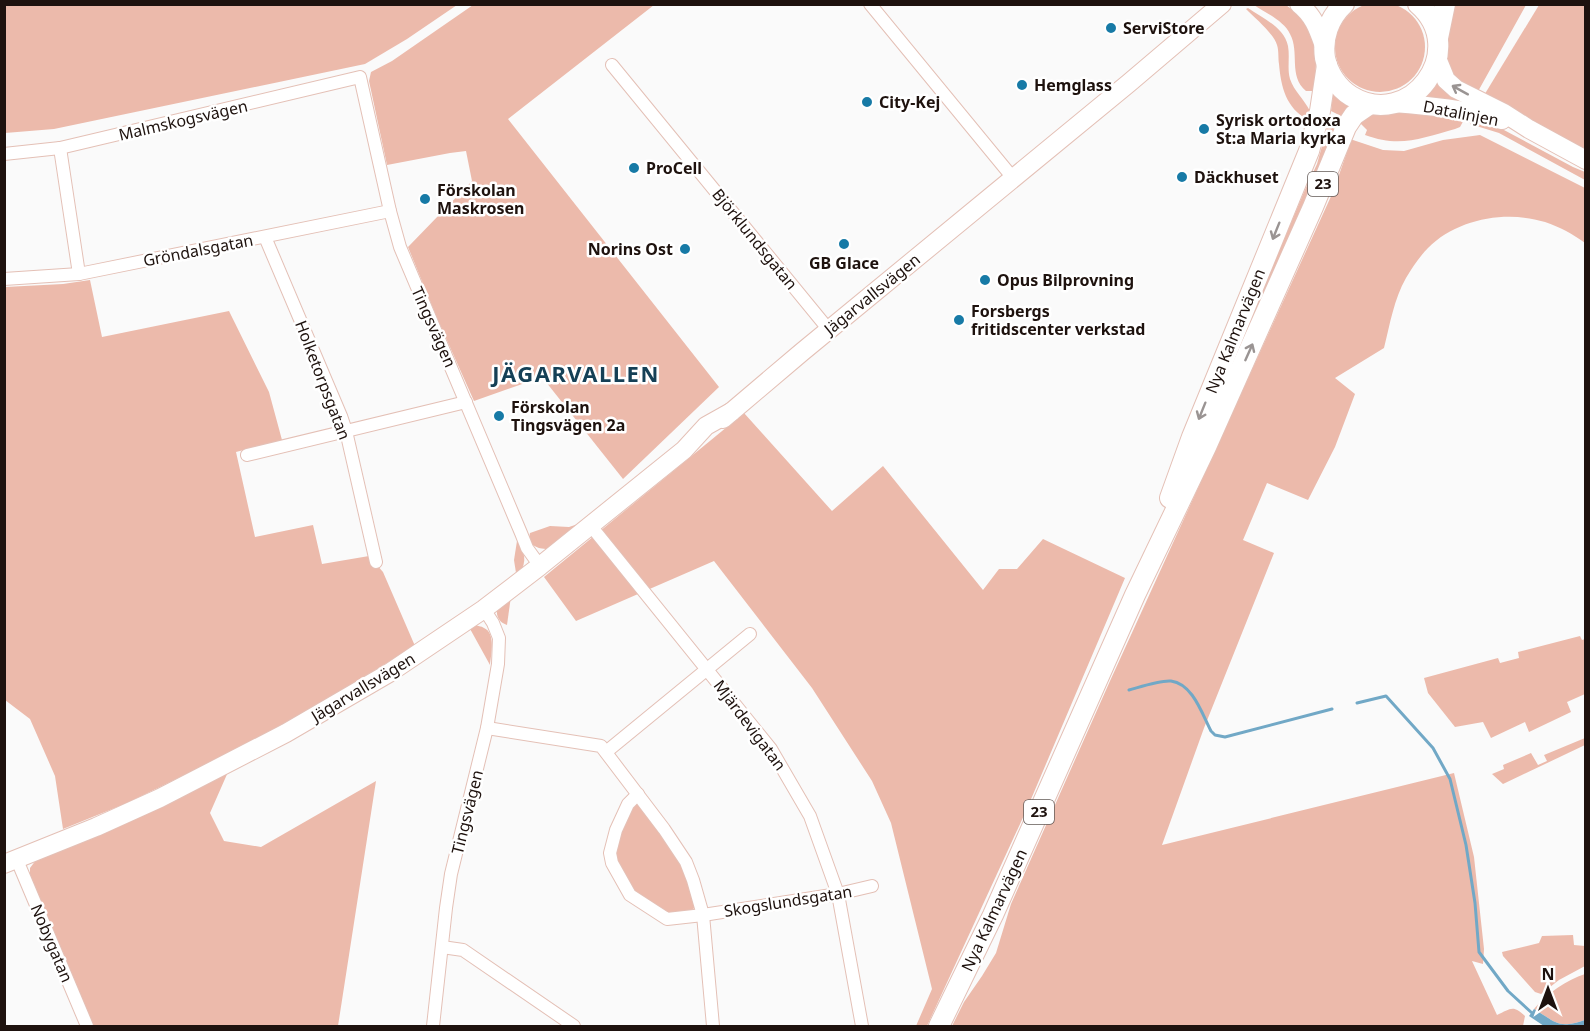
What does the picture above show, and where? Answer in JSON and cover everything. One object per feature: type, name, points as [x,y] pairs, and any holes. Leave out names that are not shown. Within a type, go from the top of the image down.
[{"type":"main road","name":"23","points":[[1325,56],[1325,35],[1334,15],[1344,4]]},
{"type":"main road","points":[[1418,4],[1433,23],[1437,49]]},
{"type":"main road","points":[[1325,56],[1335,81],[1358,100],[1381,105],[1406,99],[1426,83],[1433,71],[1445,4]]},
{"type":"main road","name":"Nya Kalmarvägen","points":[[1135,595],[1192,437],[1309,151],[1320,111],[1325,56]]},
{"type":"main road","name":"Nya Kalmarvägen","points":[[939,1026],[993,915],[1135,595],[1211,436],[1346,127],[1354,115],[1370,104]]},
{"type":"street","points":[[870,4],[1013,177]]},
{"type":"street","name":"Jägarvallsvägen","points":[[11,862],[160,798],[286,733],[389,673],[484,609],[684,450],[706,426],[730,412],[1222,4]]},
{"type":"street","points":[[1299,4],[1317,25],[1325,56]]},
{"type":"street","name":"Datalinjen","points":[[1437,49],[1443,73],[1451,85],[1586,160]]},
{"type":"street","name":"Björklundsgatan","points":[[612,65],[829,330]]},
{"type":"street","name":"Malmskogsvägen","points":[[4,154],[60,148],[360,77]]},
{"type":"street","name":"Tingsvägen","points":[[360,77],[390,212],[405,261],[520,533],[540,566]]},
{"type":"street","name":"Datalinjen","points":[[1393,103],[1439,106],[1472,112],[1529,129]]},
{"type":"street","points":[[60,148],[79,274]]},
{"type":"street","name":"Gröndalsgatan","points":[[4,279],[79,274],[390,212]]},
{"type":"street","name":"Holketorpsgatan","points":[[265,237],[346,431],[376,562]]},
{"type":"street","points":[[247,455],[466,402]]},
{"type":"street","name":"Mjärdevigatan","points":[[591,526],[775,754],[810,816],[838,894],[862,1026]]},
{"type":"street","name":"Tingsvägen","points":[[433,1026],[451,874],[487,728],[498,664],[499,638],[493,622],[484,609]]},
{"type":"street","points":[[606,752],[750,634]]},
{"type":"street","points":[[487,728],[601,746],[638,794],[686,862],[693,880],[704,915],[713,1026]]},
{"type":"street","name":"Skogslundsgatan","points":[[638,794],[628,804],[616,830],[610,853],[612,862],[630,895],[667,919],[838,894],[872,886]]},
{"type":"street","name":"Nobygatan","points":[[11,862],[87,1026]]},
{"type":"street","points":[[442,947],[463,950],[574,1026]]},
{"type":"shaded area","points":[[1380,2],[1397,5],[1412,15],[1422,30],[1425,47],[1422,64],[1412,79],[1397,89],[1380,92],[1363,89],[1348,79],[1338,64],[1335,47],[1338,30],[1348,15],[1363,5]]},
{"type":"shaded area","points":[[5,4],[457,5],[365,64],[54,129],[5,133]]},
{"type":"shaded area","points":[[473,5],[654,5],[508,119],[719,387],[623,479],[542,377],[474,401],[408,247],[472,181],[466,151],[387,165],[369,81],[371,72],[392,61]]},
{"type":"shaded area","points":[[1254,5],[1286,5],[1304,19],[1317,51],[1314,91],[1306,91],[1297,78],[1293,41],[1287,29]]},
{"type":"shaded area","points":[[1454,5],[1526,5],[1476,95],[1454,81],[1445,63],[1446,43]]},
{"type":"shaded area","points":[[1539,5],[1585,5],[1585,152],[1483,97]]},
{"type":"shaded area","points":[[1248,8],[1277,28],[1286,39],[1289,50],[1290,79],[1310,111],[1308,120],[1294,109],[1286,96],[1281,81],[1275,41],[1264,26],[1246,9]]},
{"type":"shaded area","points":[[1437,78],[1472,103],[1419,100]]},
{"type":"shaded area","points":[[1335,92],[1351,104],[1341,116],[1331,111]]},
{"type":"shaded area","points":[[1399,110],[1465,118],[1460,127],[1411,140],[1389,141],[1365,135],[1367,130],[1359,122],[1372,114]]},
{"type":"shaded area","points":[[1474,117],[1489,122],[1585,172],[1585,180],[1499,133],[1470,124]]},
{"type":"shaded area","points":[[1329,121],[1337,126],[1322,165],[1211,412],[1317,164]]},
{"type":"shaded area","points":[[1480,135],[1585,188],[1585,243],[1545,222],[1530,218],[1498,217],[1467,224],[1453,230],[1428,248],[1416,262],[1398,294],[1384,348],[1335,378],[1355,394],[1335,447],[1308,500],[1267,483],[1243,540],[1274,553],[1204,728],[1162,845],[1454,773],[1474,857],[1484,949],[1483,964],[1472,961],[1497,1015],[1511,1009],[1517,1010],[1525,1016],[1523,1026],[952,1026],[964,1002],[996,953],[1011,904],[1333,192],[1350,139],[1383,150],[1404,151],[1443,140]]},
{"type":"shaded area","points":[[90,280],[102,337],[229,311],[269,392],[282,440],[236,452],[255,537],[313,525],[322,564],[369,556],[383,572],[415,646],[248,744],[127,803],[63,829],[55,776],[30,719],[5,700],[5,287]]},
{"type":"shaded area","points":[[744,413],[832,511],[883,466],[983,590],[999,569],[1017,569],[1043,539],[1125,578],[1026,811],[927,1026],[916,1026],[932,989],[891,823],[872,781],[812,688],[714,561],[576,621],[544,577]]},
{"type":"shaded area","points":[[578,524],[548,549],[537,547],[530,541],[530,533],[550,526],[569,527]]},
{"type":"shaded area","points":[[517,541],[524,557],[520,573],[516,573],[514,560]]},
{"type":"shaded area","points":[[511,596],[507,625],[499,619],[497,610]]},
{"type":"shaded area","points":[[481,626],[490,634],[492,645],[490,665],[469,627]]},
{"type":"shaded area","points":[[1580,636],[1582,640],[1585,639],[1585,694],[1567,702],[1571,712],[1529,732],[1525,722],[1491,738],[1483,722],[1455,727],[1428,693],[1424,678],[1498,658],[1500,663],[1519,658],[1518,652]]},
{"type":"shaded area","points":[[1585,738],[1585,745],[1503,784],[1492,774],[1504,769],[1503,765],[1531,753],[1538,765],[1547,761],[1544,755]]},
{"type":"shaded area","points":[[228,772],[210,813],[224,841],[261,847],[376,781],[338,1026],[93,1026],[30,880],[30,868],[36,860]]},
{"type":"shaded area","points":[[637,802],[681,861],[695,903],[691,912],[666,913],[637,895],[615,856],[616,843],[626,816]]},
{"type":"shaded area","points":[[1573,935],[1574,945],[1585,946],[1585,966],[1559,980],[1541,994],[1535,992],[1503,956],[1502,952],[1539,943],[1542,936]]},
{"type":"shaded area","points":[[1585,974],[1585,1020],[1569,1024],[1558,1023],[1534,1009],[1558,988]]},
{"type":"water","points":[[1534,1009],[1558,1023],[1569,1024],[1585,1020],[1585,1026],[1544,1026],[1529,1016]]},
{"type":"waterway","points":[[1129,690],[1161,682],[1179,683],[1196,701],[1211,731],[1215,735],[1225,737],[1332,709]]},
{"type":"waterway","points":[[1357,703],[1386,696],[1433,748],[1450,779],[1466,845],[1475,903],[1479,952],[1508,991],[1532,1013]]},
{"type":"place","name":"ServiStore","points":[[1111,28]]},
{"type":"place","name":"Hemglass","points":[[1022,85]]},
{"type":"place","name":"City-Kej","points":[[867,102]]},
{"type":"place","name":"Syrisk ortodoxa St:a Maria kyrka","points":[[1204,129]]},
{"type":"place","name":"ProCell","points":[[634,168]]},
{"type":"place","name":"Däckhuset","points":[[1182,177]]},
{"type":"place","name":"Förskolan Maskrosen","points":[[425,199]]},
{"type":"place","name":"GB Glace","points":[[844,244]]},
{"type":"place","name":"Norins Ost","points":[[685,249]]},
{"type":"place","name":"Opus Bilprovning","points":[[985,280]]},
{"type":"place","name":"Forsbergs fritidscenter verkstad","points":[[959,320]]},
{"type":"place","name":"Förskolan Tingsvägen 2a","points":[[499,416]]},
{"type":"district","name":"JÄGARVALLEN","points":[[576,374]]}]
